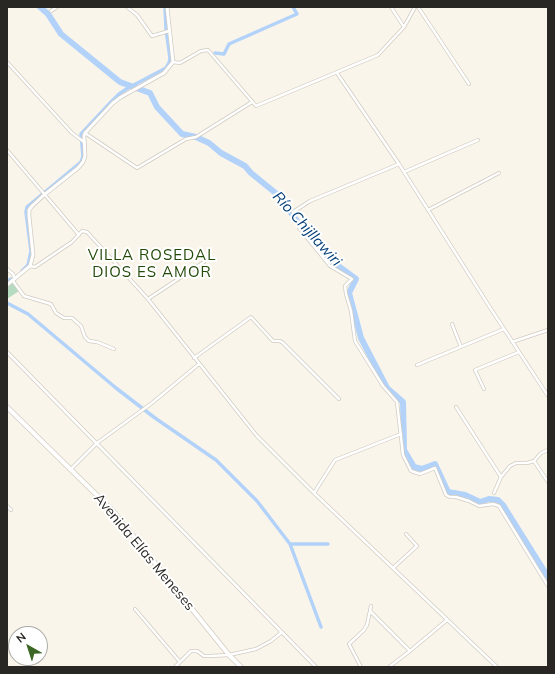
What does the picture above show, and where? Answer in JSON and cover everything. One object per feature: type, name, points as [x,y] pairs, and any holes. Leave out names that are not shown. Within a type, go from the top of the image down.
[{"type":"main road","name":"Avenida Elías Meneses","points":[[7,407],[113,511],[229,655],[241,667]]},
{"type":"street","points":[[51,11],[57,7]]},
{"type":"street","points":[[127,7],[137,15],[152,36],[167,31]]},
{"type":"street","points":[[167,7],[167,31],[173,62]]},
{"type":"street","points":[[391,7],[404,27]]},
{"type":"street","points":[[173,62],[180,63],[202,51],[208,50],[214,55],[256,106],[378,55],[404,27],[415,7]]},
{"type":"street","points":[[418,7],[469,84]]},
{"type":"street","points":[[7,62],[72,133],[83,141]]},
{"type":"street","points":[[7,285],[30,266],[33,255],[29,210],[44,195],[78,168],[83,162],[85,156],[83,141],[85,133],[113,103],[164,72],[173,62]]},
{"type":"street","points":[[337,73],[399,164],[548,396]]},
{"type":"street","points":[[85,133],[137,168],[186,139],[196,137],[252,102]]},
{"type":"street","points":[[404,172],[478,140]]},
{"type":"street","points":[[7,150],[79,235]]},
{"type":"street","points":[[293,212],[310,201],[399,164]]},
{"type":"street","points":[[428,210],[499,173]]},
{"type":"street","points":[[299,228],[330,266],[352,280],[345,286],[351,311],[355,341],[382,386],[397,402],[403,455],[412,471],[420,474],[435,468],[446,495],[469,501],[479,506],[493,504],[499,506],[548,586]]},
{"type":"street","points":[[30,266],[34,267],[72,242],[82,231],[87,232],[148,299],[257,436],[314,493],[497,667]]},
{"type":"street","points":[[148,299],[204,262]]},
{"type":"street","points":[[7,269],[13,274],[14,280],[24,296],[51,304],[56,313],[64,318],[72,318],[82,326],[85,337],[89,341],[97,342],[114,349]]},
{"type":"street","points":[[194,358],[252,317],[273,341],[280,341],[283,343],[339,399]]},
{"type":"street","points":[[452,324],[461,347]]},
{"type":"street","points":[[418,365],[504,329]]},
{"type":"street","points":[[512,342],[548,330]]},
{"type":"street","points":[[7,352],[316,667]]},
{"type":"street","points":[[484,389],[475,370],[519,352]]},
{"type":"street","points":[[71,469],[97,444],[199,364]]},
{"type":"street","points":[[456,407],[502,477]]},
{"type":"street","points":[[314,493],[335,460],[401,434]]},
{"type":"street","points":[[494,493],[502,477],[510,466],[516,463],[527,463],[534,461],[541,453],[548,450]]},
{"type":"street","points":[[534,461],[548,482]]},
{"type":"street","points":[[7,506],[11,510]]},
{"type":"street","points":[[393,568],[417,546],[406,534]]},
{"type":"street","points":[[362,667],[349,644],[364,630],[367,625],[371,606]]},
{"type":"street","points":[[135,609],[180,662]]},
{"type":"street","points":[[370,611],[410,651]]},
{"type":"street","points":[[389,667],[447,620]]},
{"type":"street","points":[[175,667],[187,654],[193,650],[204,656],[229,655],[256,649],[271,641],[282,632]]},
{"type":"green space","points":[[12,283],[19,291],[7,299],[7,287]]},
{"type":"waterway","name":"Río Chijllawiri","points":[[40,7],[48,14],[61,34],[120,82],[150,93],[157,107],[182,134],[196,137],[209,143],[221,153],[245,166],[251,173],[278,195],[308,236],[330,260],[356,279],[349,293],[361,338],[387,388],[403,402],[404,450],[414,467],[422,469],[435,464],[448,492],[465,495],[480,502],[489,499],[498,500],[503,505],[548,577]]},
{"type":"waterway","points":[[22,271],[28,265],[31,251],[26,212],[27,207],[81,162],[83,156],[81,134],[111,102],[128,88],[166,68],[169,63],[170,58],[165,7]]},
{"type":"waterway","points":[[215,53],[224,54],[229,44],[297,14],[293,7]]},
{"type":"waterway","points":[[7,281],[11,279]]},
{"type":"waterway","points":[[7,303],[28,314],[116,388],[155,418],[216,460],[257,501],[290,544],[321,627]]},
{"type":"waterway","points":[[290,544],[328,544]]},
{"type":"district","name":"VILLA ROSEDAL DIOS ES AMOR","points":[[152,264]]}]
